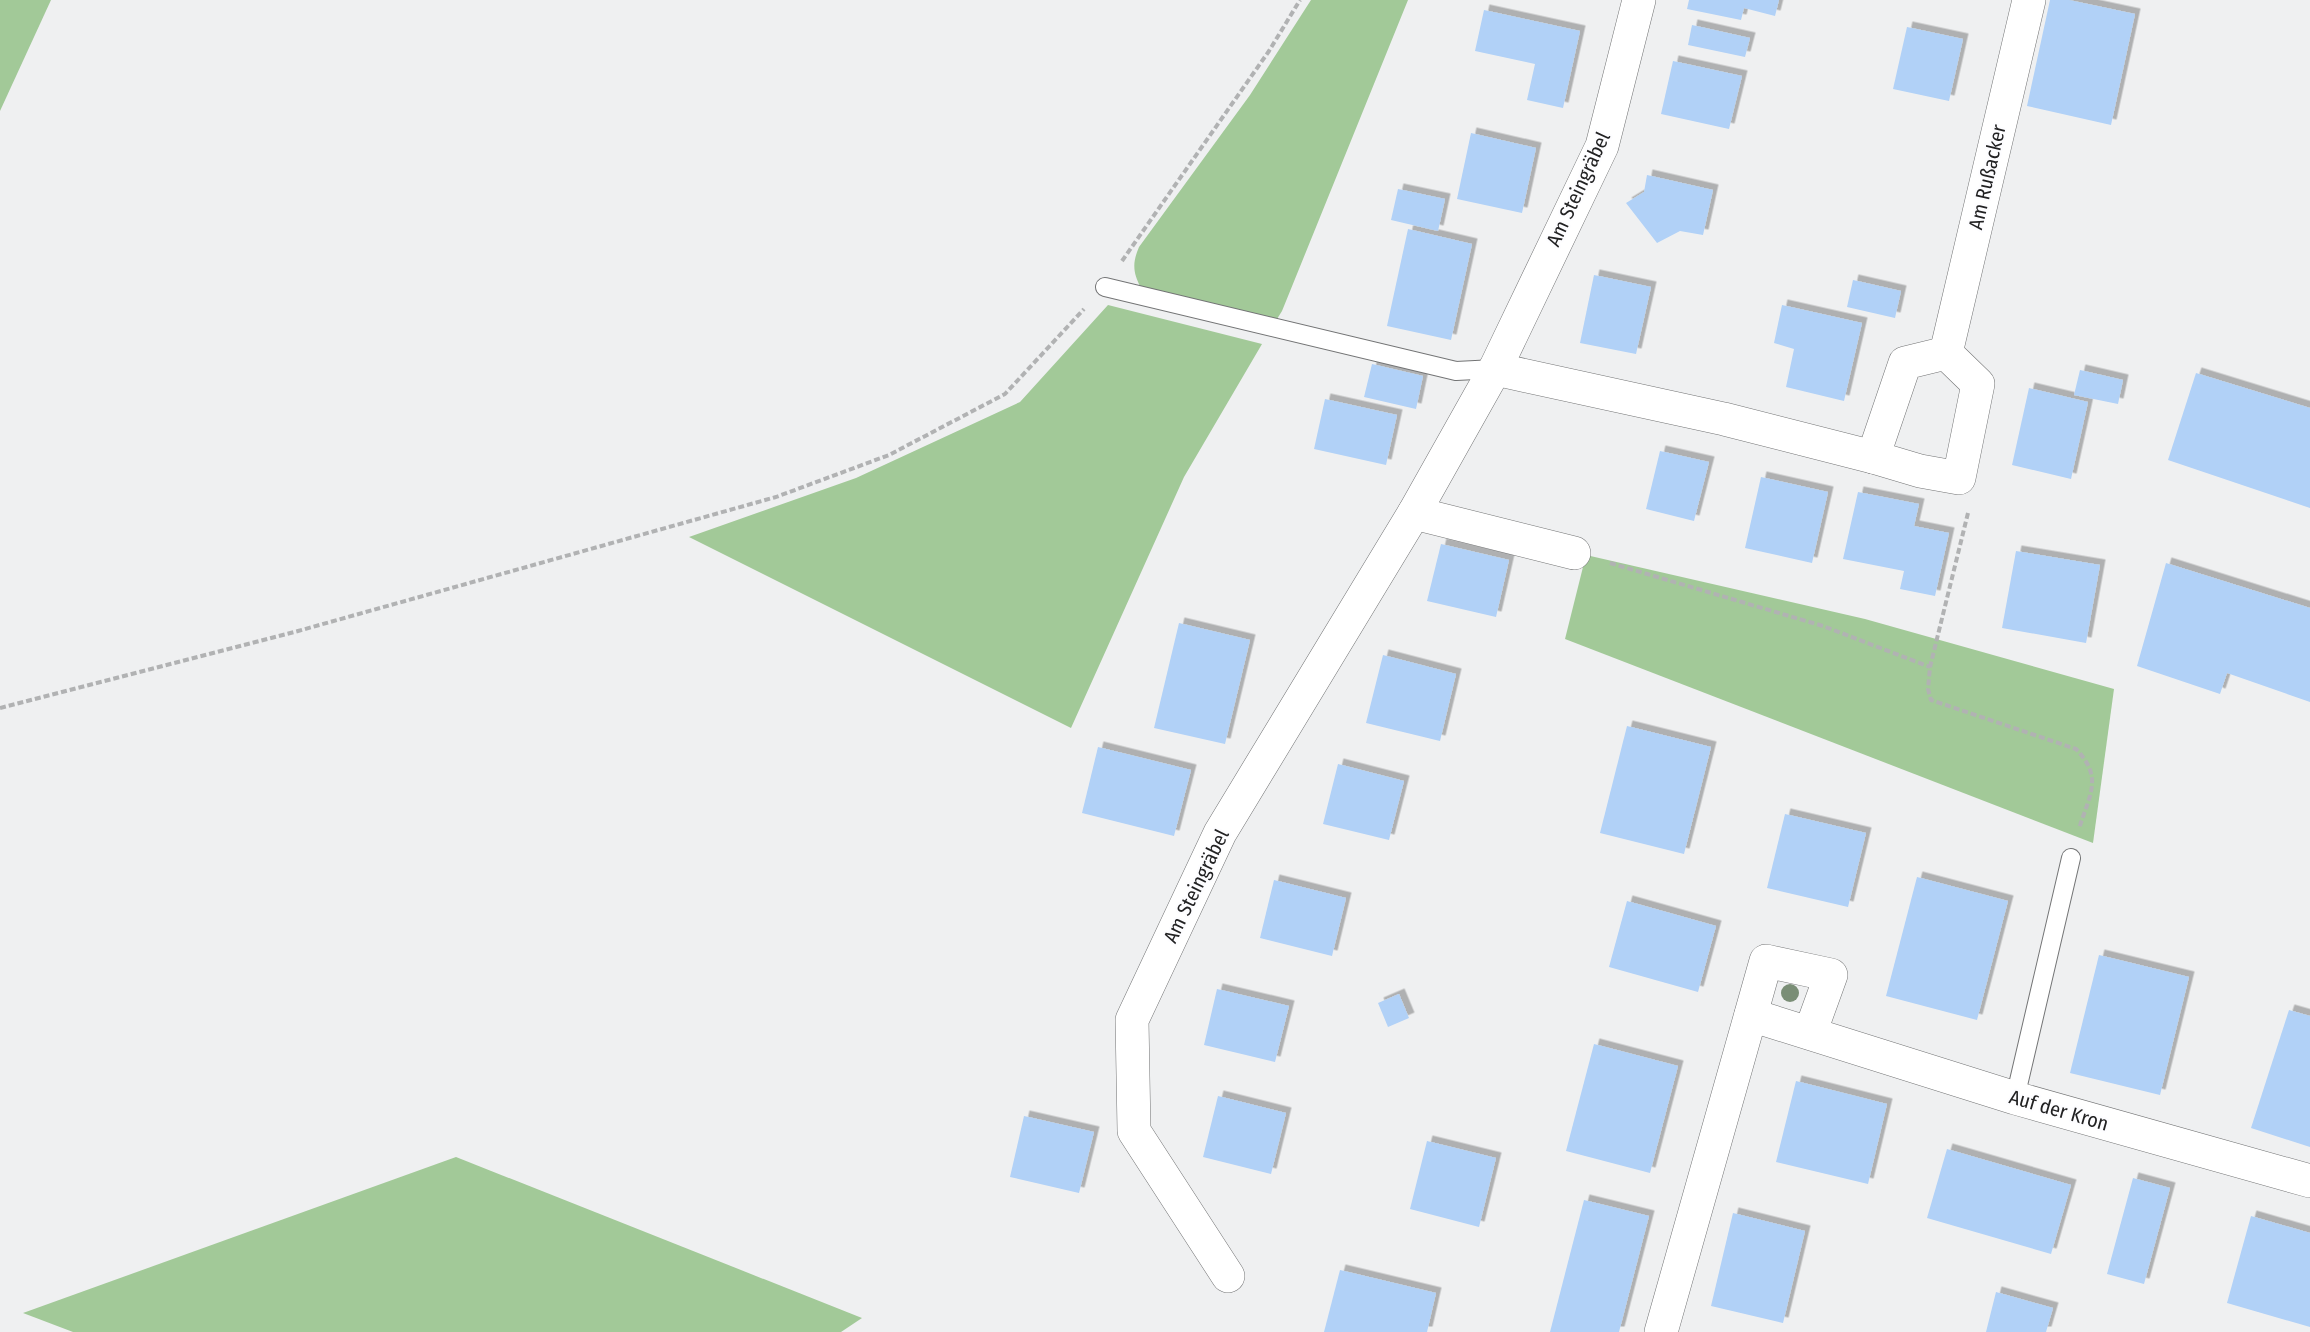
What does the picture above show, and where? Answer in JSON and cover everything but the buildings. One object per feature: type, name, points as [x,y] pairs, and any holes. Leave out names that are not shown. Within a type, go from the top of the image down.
[{"type":"street","name":"Am Steingräbel","points":[[1228,1276],[1134,1131],[1132,1020],[1220,833],[1414,513],[1495,369],[1602,146],[1639,0]]},
{"type":"street","name":"Am Rußacker","points":[[1946,353],[2029,0]]},
{"type":"street","points":[[1495,369],[1724,419],[1920,471],[1959,478],[1978,384],[1946,353],[1905,363],[1873,458]]},
{"type":"street","points":[[1414,513],[1574,553]]},
{"type":"street","points":[[1662,1332],[1767,961],[1831,975],[1810,1032]]},
{"type":"street","name":"Auf der Kron","points":[[1751,1015],[2015,1098],[2310,1181]]},
{"type":"lane","points":[[1105,287],[1456,371],[1495,369]]},
{"type":"lane","points":[[2015,1098],[2071,858]]},
{"type":"path","points":[[0,708],[298,631],[776,497],[889,455],[1005,394],[1105,287],[1175,182],[1269,51],[1300,0]]},
{"type":"path","points":[[1959,478],[1972,499],[1930,667],[1928,689],[1931,700],[2076,749],[2089,763],[2094,779],[2071,858]]},
{"type":"path","points":[[1574,553],[1823,626],[1930,667]]},
{"type":"green space","points":[[0,0],[51,0],[0,111]]},
{"type":"green space","points":[[1311,0],[1408,0],[1282,311],[1277,319],[1141,288],[1134,268],[1139,247],[1250,95]]},
{"type":"green space","points":[[1108,305],[1262,344],[1184,477],[1071,728],[689,537],[856,478],[1020,402]]},
{"type":"green space","points":[[1586,555],[1865,619],[2114,689],[2093,843],[1565,639]]},
{"type":"green space","points":[[456,1157],[862,1318],[841,1332],[73,1332],[23,1313]]}]
